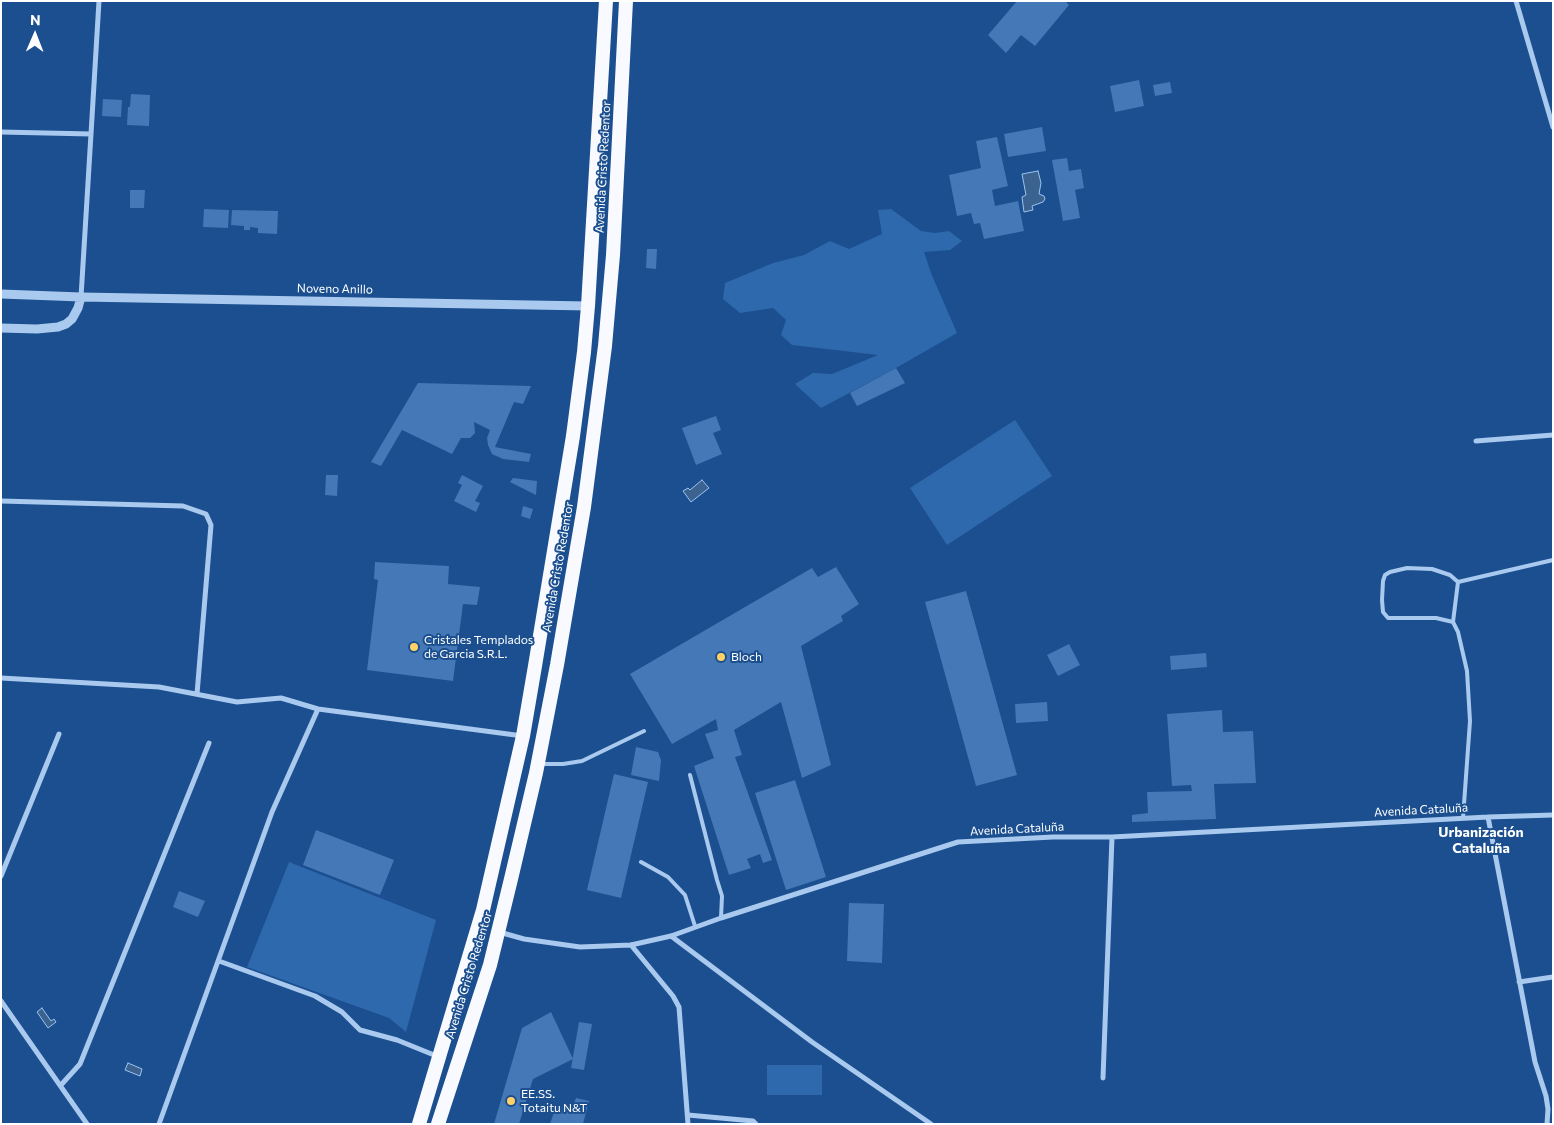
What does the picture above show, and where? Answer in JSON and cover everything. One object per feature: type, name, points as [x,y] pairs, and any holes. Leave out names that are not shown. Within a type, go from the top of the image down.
[{"type":"highway","name":"Avenida Cristo Redentor","points":[[419,1124],[483,910],[523,736],[573,436],[588,306],[606,1]]},
{"type":"highway","name":"Avenida Cristo Redentor","points":[[438,1124],[490,966],[499,932],[538,764],[582,516],[604,355],[614,255],[626,1]]},
{"type":"street","points":[[1,328],[36,329],[66,324],[72,319],[78,308],[81,297],[99,1]]},
{"type":"street","points":[[1516,1],[1553,127]]},
{"type":"street","points":[[1,132],[91,134]]},
{"type":"street","name":"Noveno Anillo","points":[[1,294],[588,306]]},
{"type":"street","points":[[1476,441],[1553,436]]},
{"type":"street","points":[[1,501],[183,506],[206,514],[210,525],[197,694]]},
{"type":"street","points":[[1,678],[159,687],[237,702],[281,698],[318,709],[523,736]]},
{"type":"street","points":[[159,1124],[272,812],[318,709]]},
{"type":"street","points":[[1,876],[59,734]]},
{"type":"street","points":[[61,1085],[80,1064],[208,743]]},
{"type":"street","name":"Avenida Cataluña","points":[[499,932],[524,939],[580,947],[630,945],[671,936],[695,926],[958,842],[1053,837],[1112,837],[1553,815]]},
{"type":"street","points":[[1488,817],[1535,1062],[1546,1096],[1548,1109],[1547,1124]]},
{"type":"street","points":[[1103,1078],[1112,837]]},
{"type":"street","points":[[671,936],[812,1042],[931,1124]]},
{"type":"street","points":[[630,945],[673,996],[679,1007],[688,1124]]},
{"type":"street","points":[[219,961],[316,996],[342,1012],[360,1030],[397,1040],[440,1057]]},
{"type":"street","points":[[1519,982],[1553,977]]},
{"type":"street","points":[[1,1001],[87,1124]]},
{"type":"street","points":[[688,1115],[753,1121],[756,1124]]},
{"type":"lane","points":[[1458,582],[1553,560]]},
{"type":"lane","points":[[1453,622],[1436,618],[1388,618],[1383,612],[1383,581],[1390,572],[1407,568],[1432,569],[1450,575],[1458,582]]},
{"type":"lane","points":[[1458,582],[1453,622],[1458,632],[1466,671],[1470,721],[1463,818]]},
{"type":"lane","points":[[538,764],[582,762],[644,731]]},
{"type":"lane","points":[[690,775],[722,896],[721,918]]},
{"type":"lane","points":[[641,862],[668,877],[685,895],[695,926]]},
{"type":"shaded area","points":[[1038,171],[1041,183],[1039,194],[1044,196],[1045,199],[1043,202],[1032,206],[1033,210],[1024,212],[1022,197],[1026,195],[1022,174]]},
{"type":"shaded area","points":[[891,209],[921,231],[935,233],[949,231],[962,241],[950,250],[924,252],[957,333],[821,408],[795,384],[813,373],[832,374],[878,355],[792,345],[781,335],[786,320],[773,308],[740,313],[723,299],[725,283],[773,263],[804,255],[830,241],[849,249],[882,234],[878,210]]},
{"type":"shaded area","points":[[1015,420],[1052,476],[947,545],[910,488]]},
{"type":"shaded area","points":[[702,480],[709,488],[691,502],[683,491],[688,488],[690,490]]},
{"type":"shaded area","points":[[289,862],[436,920],[406,1032],[389,1018],[247,967]]},
{"type":"shaded area","points":[[42,1008],[51,1021],[54,1019],[56,1022],[48,1028],[37,1012]]},
{"type":"shaded area","points":[[128,1063],[142,1069],[140,1076],[125,1070]]},
{"type":"shaded area","points":[[767,1065],[822,1065],[822,1095],[767,1095]]},
{"type":"building","points":[[1017,1],[1065,1],[1069,5],[1035,46],[1021,35],[1006,53],[988,35]]},
{"type":"building","points":[[1139,80],[1144,106],[1115,112],[1110,86]]},
{"type":"building","points":[[1170,82],[1172,93],[1155,96],[1153,85]]},
{"type":"building","points":[[131,94],[150,95],[149,126],[127,125]]},
{"type":"building","points":[[103,99],[122,100],[121,117],[102,116]]},
{"type":"building","points":[[1042,127],[1046,151],[1008,157],[1004,134]]},
{"type":"building","points":[[997,137],[1008,186],[992,190],[995,206],[1018,201],[1024,231],[984,239],[980,223],[974,224],[971,213],[957,216],[949,175],[981,168],[976,141]]},
{"type":"building","points":[[1067,158],[1069,171],[1081,169],[1084,188],[1075,190],[1080,218],[1063,221],[1052,160]]},
{"type":"building","points":[[130,190],[145,190],[144,208],[130,208]]},
{"type":"building","points":[[204,209],[229,210],[228,228],[203,227]]},
{"type":"building","points":[[232,210],[278,211],[277,234],[258,233],[258,228],[250,227],[250,230],[244,230],[244,226],[231,225]]},
{"type":"building","points":[[647,249],[657,249],[656,269],[646,268]]},
{"type":"building","points":[[896,368],[905,383],[857,406],[850,393]]},
{"type":"building","points":[[418,383],[531,386],[523,404],[514,402],[495,447],[531,454],[529,462],[503,459],[492,454],[487,438],[490,430],[474,422],[475,433],[470,438],[461,438],[452,454],[402,430],[381,466],[371,462]]},
{"type":"building","points":[[716,416],[721,430],[713,433],[722,454],[696,465],[682,428]]},
{"type":"building","points":[[326,475],[338,475],[337,496],[325,495]]},
{"type":"building","points":[[462,475],[483,486],[475,501],[480,503],[476,512],[454,501],[462,485],[458,483]]},
{"type":"building","points":[[513,478],[537,481],[536,495],[510,482]]},
{"type":"building","points":[[523,506],[533,509],[530,519],[521,516]]},
{"type":"building","name":"Cristales Templados de Garcia S.R.L.","points":[[375,562],[449,566],[448,584],[480,587],[477,605],[463,604],[453,681],[367,670],[378,580],[374,579]]},
{"type":"building","points":[[836,567],[859,604],[841,616],[843,621],[801,646],[831,765],[802,778],[781,702],[734,730],[742,755],[735,757],[772,860],[763,863],[760,854],[747,859],[751,868],[729,875],[694,766],[714,758],[705,734],[718,730],[716,719],[672,744],[630,674],[812,568],[818,577]]},
{"type":"building","points":[[966,591],[1017,775],[976,786],[925,602]]},
{"type":"building","points":[[1069,644],[1080,665],[1058,676],[1047,655]]},
{"type":"building","points":[[1206,653],[1207,667],[1171,670],[1170,656]]},
{"type":"building","points":[[1047,702],[1048,721],[1016,723],[1015,704]]},
{"type":"building","points":[[1222,710],[1223,732],[1253,731],[1256,783],[1214,784],[1216,819],[1132,822],[1132,815],[1148,813],[1147,792],[1192,791],[1191,785],[1172,786],[1167,714]]},
{"type":"building","points":[[636,747],[658,752],[661,760],[659,781],[631,775]]},
{"type":"building","points":[[614,774],[648,782],[621,898],[587,890]]},
{"type":"building","points":[[795,780],[826,877],[786,890],[755,793]]},
{"type":"building","points":[[316,830],[394,860],[380,895],[303,865]]},
{"type":"building","points":[[179,891],[205,901],[198,917],[173,907]]},
{"type":"building","points":[[849,903],[884,904],[882,963],[847,961]]},
{"type":"building","points":[[551,1012],[573,1059],[533,1079],[519,1124],[494,1124],[522,1028]]},
{"type":"building","points":[[579,1022],[592,1024],[584,1070],[571,1068]]},
{"type":"building","points":[[576,1098],[589,1101],[583,1124],[550,1124],[556,1106],[572,1109]]},
{"type":"place","name":"Cristales Templados de Garcia S.R.L.","points":[[414,647]]},
{"type":"place","name":"Bloch","points":[[721,657]]},
{"type":"place","name":"EE.SS. Totaitu N&T","points":[[511,1101]]},
{"type":"district","name":"Urbanización Cataluña","points":[[1481,840]]}]
